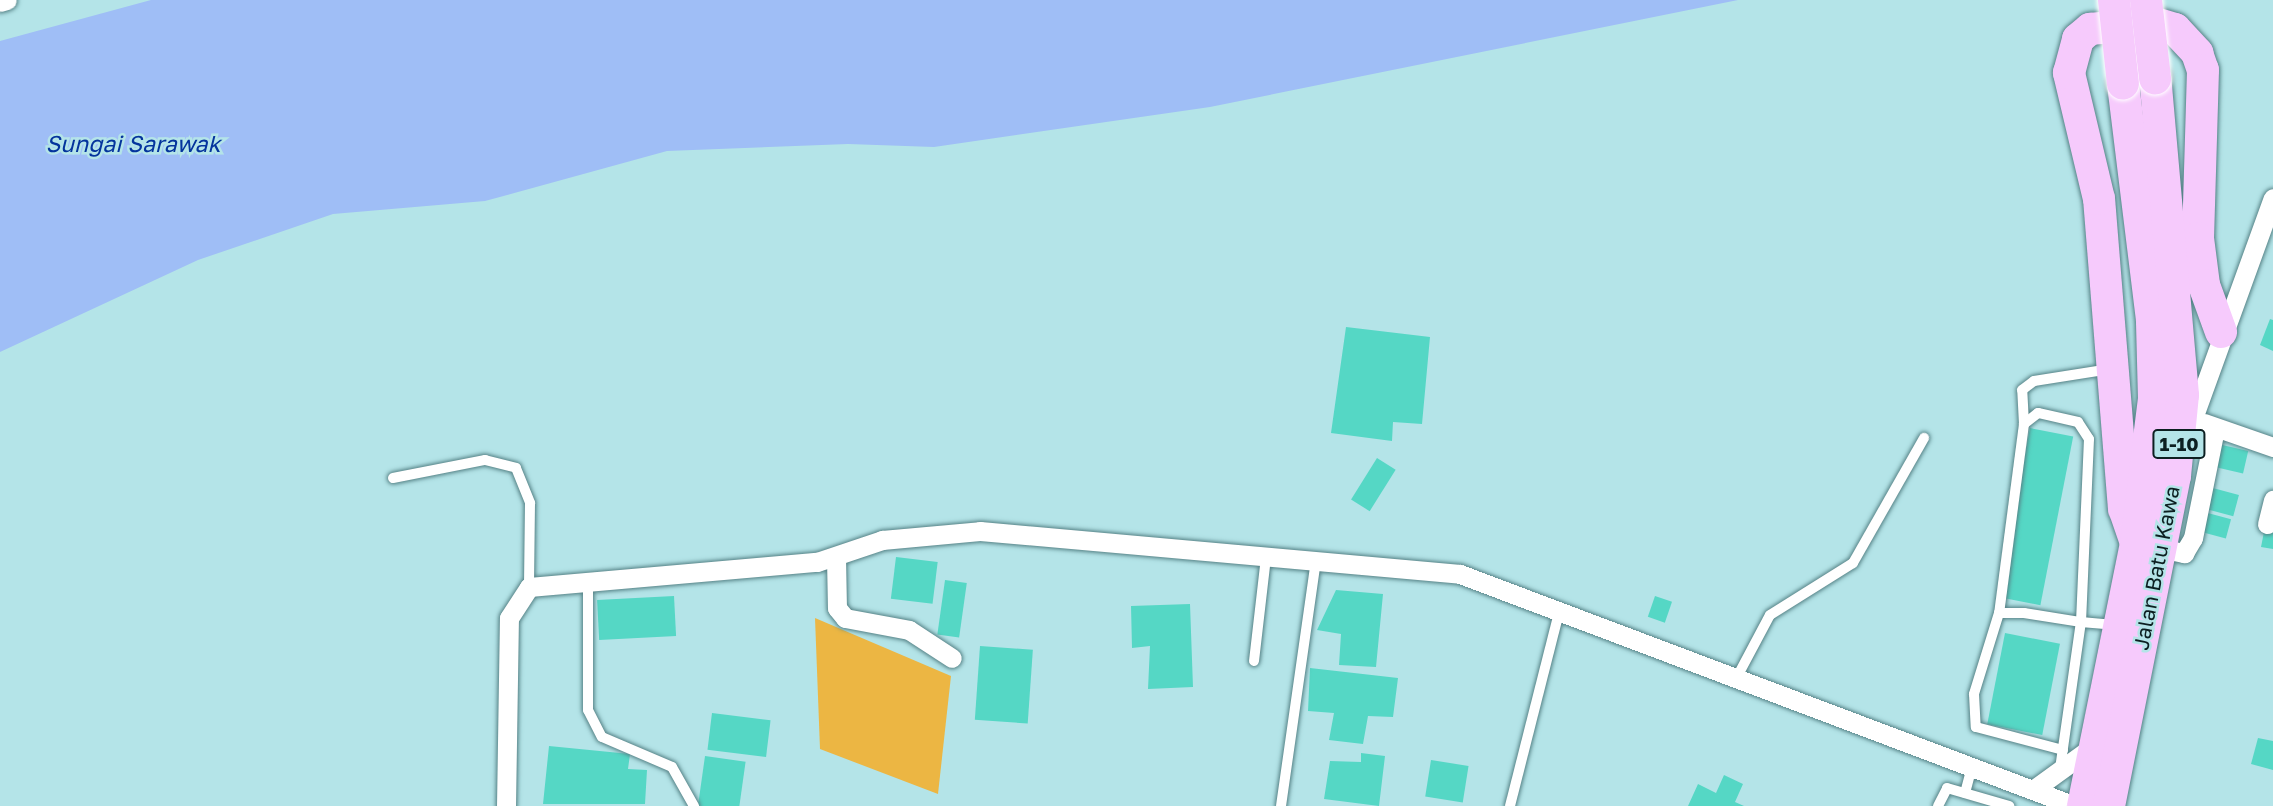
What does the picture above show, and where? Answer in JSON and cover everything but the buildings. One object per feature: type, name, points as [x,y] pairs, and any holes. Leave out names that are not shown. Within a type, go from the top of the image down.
[{"type":"highway","name":"Jalan Batu Kawa","points":[[2109,806],[2148,546],[2154,399],[2152,320],[2113,0]]},
{"type":"highway","name":"Jalan Batu Kawa","points":[[2083,806],[2119,626],[2177,464],[2181,320],[2146,0]]},
{"type":"highway","points":[[2148,546],[2124,509],[2099,200],[2069,73],[2075,46],[2090,29],[2155,23],[2175,29],[2197,52],[2203,70],[2198,238],[2221,297],[2221,332]]},
{"type":"street","points":[[0,2],[6,0]]},
{"type":"street","points":[[2221,297],[2273,198]]},
{"type":"street","points":[[2177,464],[2221,332]]},
{"type":"street","points":[[2194,417],[2215,429],[2273,447]]},
{"type":"street","points":[[2148,546],[2184,553],[2190,545],[2215,429]]},
{"type":"street","points":[[2267,524],[2273,500]]},
{"type":"street","points":[[506,806],[509,618],[529,587],[836,557],[883,540],[980,531],[1460,574],[1560,608],[1971,770],[2037,788],[2075,806]]},
{"type":"street","points":[[836,557],[837,608],[845,618],[909,630],[952,658]]},
{"type":"street","points":[[2037,788],[2095,745]]},
{"type":"lane","points":[[2063,750],[1976,727],[1974,694],[1999,613],[2024,424],[2022,390],[2034,381],[2114,368]]},
{"type":"lane","points":[[2024,424],[2038,412],[2056,414],[2085,427],[2089,439],[2081,622],[2059,773]]},
{"type":"lane","points":[[1737,677],[1770,615],[1853,563],[1924,438]]},
{"type":"lane","points":[[393,478],[485,460],[516,468],[530,503],[529,587]]},
{"type":"lane","points":[[1254,661],[1266,557]]},
{"type":"lane","points":[[1281,806],[1316,560]]},
{"type":"lane","points":[[588,582],[589,710],[602,737],[672,767],[694,806]]},
{"type":"lane","points":[[1510,806],[1560,608]]},
{"type":"lane","points":[[1999,613],[2119,626]]},
{"type":"lane","points":[[1965,793],[1971,770]]},
{"type":"lane","points":[[1938,806],[1942,790],[1965,793],[2009,806]]},
{"type":"shaded area","points":[[815,618],[951,676],[938,794],[820,749]]},
{"type":"water","name":"Sungai Sarawak","points":[[151,0],[1738,0],[1210,107],[934,147],[848,144],[667,151],[485,201],[333,214],[198,260],[0,352],[0,41]]}]
